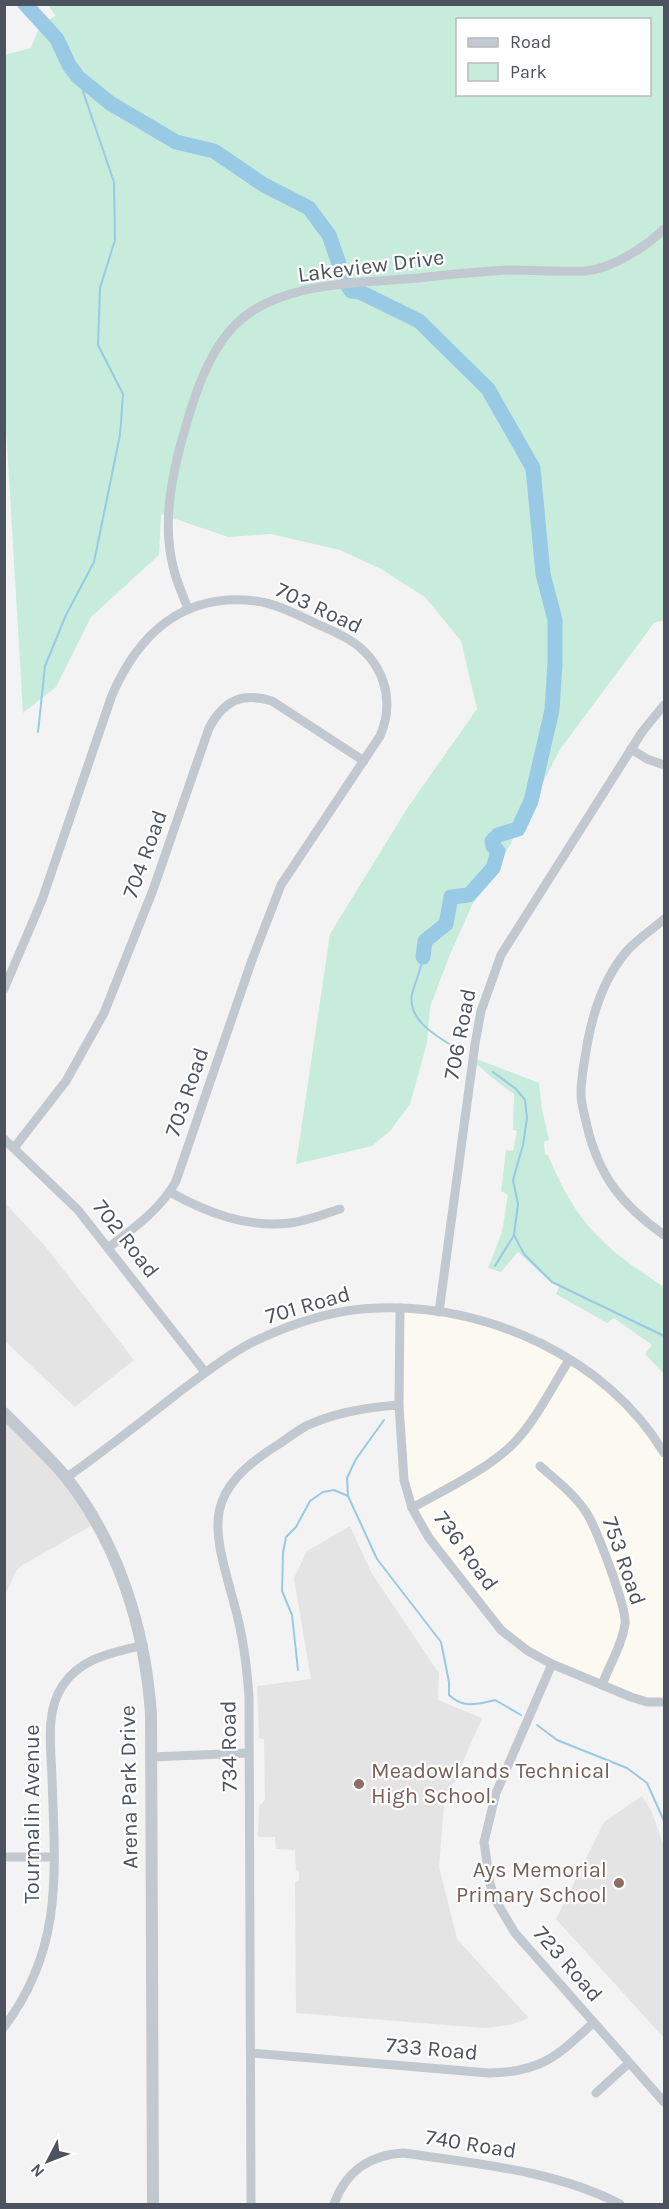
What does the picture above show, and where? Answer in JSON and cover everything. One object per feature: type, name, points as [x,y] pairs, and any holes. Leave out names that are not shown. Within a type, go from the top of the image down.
[{"type":"street","name":"Lakeview Drive","points":[[188,609],[172,566],[169,532],[170,505],[181,441],[191,408],[206,369],[226,335],[235,325],[253,311],[273,300],[300,291],[339,285],[511,270],[588,271],[609,265],[633,253],[653,240],[664,229]]},
{"type":"street","name":"703 Road","points":[[4,989],[42,900],[112,695],[124,667],[148,636],[168,620],[188,609],[217,601],[257,601],[293,613],[348,639],[365,652],[377,666],[384,683],[388,705],[386,722],[380,736],[281,885],[252,960],[184,1164],[170,1192],[133,1229],[109,1247]]},
{"type":"street","name":"704 Road","points":[[14,1148],[66,1081],[104,1013],[153,890],[209,728],[221,710],[240,698],[261,698],[273,702],[364,761]]},
{"type":"street","name":"706 Road","points":[[439,1312],[475,1044],[481,1011],[491,978],[516,929],[631,749],[652,718],[664,705]]},
{"type":"street","points":[[631,749],[647,759],[664,765]]},
{"type":"street","points":[[664,919],[626,951],[610,975],[598,1002],[591,1028],[581,1094],[588,1132],[603,1172],[626,1204],[664,1235]]},
{"type":"street","name":"702 Road","points":[[4,1139],[67,1197],[109,1247],[205,1372]]},
{"type":"street","points":[[170,1192],[215,1215],[267,1224],[292,1223],[340,1209]]},
{"type":"street","name":"701 Road","points":[[66,1478],[205,1372],[249,1344],[307,1320],[365,1309],[400,1308],[463,1316],[504,1327],[532,1339],[593,1376],[623,1402],[663,1448]]},
{"type":"street","name":"736 Road","points":[[400,1308],[399,1405],[404,1480],[412,1508],[429,1538],[501,1630],[528,1651],[552,1664],[647,1702],[664,1702]]},
{"type":"street","points":[[412,1508],[494,1459],[515,1442],[569,1360]]},
{"type":"street","name":"734 Road","points":[[251,2205],[249,1697],[247,1668],[238,1619],[219,1548],[217,1531],[223,1497],[235,1478],[249,1465],[305,1426],[338,1414],[399,1405]]},
{"type":"street","name":"Arena Park Drive","points":[[4,1413],[40,1448],[84,1503],[110,1547],[130,1598],[143,1645],[148,1674],[151,1757],[153,2205]]},
{"type":"street","name":"753 Road","points":[[540,1466],[569,1491],[586,1512],[594,1528],[623,1611],[624,1626],[602,1684]]},
{"type":"street","name":"Tourmalin Avenue","points":[[4,2027],[25,1997],[46,1944],[53,1889],[50,1728],[57,1695],[69,1678],[85,1664],[97,1658],[143,1645]]},
{"type":"street","name":"723 Road","points":[[552,1664],[496,1792],[484,1842],[485,1859],[496,1901],[510,1925],[531,1953],[664,2102]]},
{"type":"street","points":[[151,1757],[248,1753]]},
{"type":"street","points":[[4,1857],[53,1857]]},
{"type":"street","name":"733 Road","points":[[251,2053],[512,2073],[528,2069],[562,2051],[593,2023]]},
{"type":"street","points":[[596,2093],[629,2062]]},
{"type":"street","name":"740 Road","points":[[334,2205],[347,2179],[363,2165],[387,2154],[404,2153],[533,2174],[594,2191],[620,2205]]},
{"type":"shaded area","points":[[5,1203],[45,1246],[134,1360],[75,1407],[5,1341]]},
{"type":"shaded area","points":[[400,1309],[463,1317],[553,1350],[623,1402],[664,1454],[664,1702],[631,1698],[513,1641],[429,1539],[403,1480]]},
{"type":"shaded area","points":[[5,1413],[26,1434],[96,1523],[21,1566],[16,1571],[5,1596]]},
{"type":"shaded area","name":"Meadowlands Technical High School.","points":[[350,1526],[371,1572],[439,1673],[438,1700],[482,1718],[444,1805],[439,1867],[457,1939],[529,2018],[510,2025],[484,2028],[296,2013],[295,1882],[299,1881],[299,1872],[296,1871],[295,1850],[276,1849],[275,1837],[258,1837],[259,1806],[265,1800],[264,1739],[259,1738],[257,1686],[311,1679],[294,1578],[307,1551]]},
{"type":"shaded area","name":"Ays Memorial Primary School","points":[[642,1796],[652,1812],[664,1847],[664,2038],[556,1919],[604,1822]]},
{"type":"green space","points":[[48,5],[664,5],[664,620],[654,623],[561,748],[510,845],[472,905],[430,1007],[427,1043],[410,1104],[391,1130],[372,1146],[296,1164],[330,934],[408,807],[477,709],[461,641],[425,597],[381,569],[340,550],[271,534],[228,537],[161,514],[159,555],[91,617],[56,687],[23,713],[4,394],[4,55],[31,48],[41,23],[56,16]]},
{"type":"green space","points":[[474,1058],[539,1083],[549,1140],[544,1142],[545,1154],[548,1155],[570,1200],[581,1217],[608,1246],[664,1287],[664,1374],[645,1354],[652,1345],[614,1318],[607,1323],[556,1294],[559,1287],[518,1252],[501,1272],[488,1268],[502,1232],[508,1195],[501,1191],[506,1150],[513,1151],[517,1131],[513,1130],[514,1094],[473,1061]]},
{"type":"waterway","points":[[25,4],[57,39],[69,65],[78,77],[110,103],[176,142],[214,151],[264,185],[309,208],[329,235],[345,281],[351,291],[360,292],[419,321],[488,389],[533,468],[543,574],[555,620],[552,710],[531,801],[518,829],[498,835],[492,841],[498,851],[493,868],[469,895],[451,897],[446,924],[425,941],[423,957]]},
{"type":"waterway","points":[[38,732],[45,666],[66,615],[94,562],[120,435],[123,394],[98,345],[100,288],[115,240],[114,182],[78,77]]},
{"type":"waterway","points":[[423,957],[412,994],[415,1013],[434,1034],[459,1050]]},
{"type":"waterway","points":[[493,1072],[516,1089],[525,1100],[527,1118],[523,1145],[513,1180],[518,1204],[514,1235],[495,1266]]},
{"type":"waterway","points":[[514,1235],[524,1254],[552,1282],[664,1336]]},
{"type":"waterway","points":[[384,1420],[356,1459],[347,1478],[348,1496],[377,1559],[441,1642],[449,1682],[449,1695],[466,1704],[495,1700],[521,1715]]},
{"type":"waterway","points":[[298,1670],[292,1615],[282,1591],[283,1553],[286,1537],[296,1527],[310,1501],[323,1492],[334,1490],[348,1496]]},
{"type":"waterway","points":[[537,1725],[557,1740],[627,1768],[647,1783],[664,1821]]},
{"type":"place","name":"Meadowlands Technical High School.","points":[[359,1784]]},
{"type":"place","name":"Ays Memorial Primary School","points":[[619,1883]]}]
